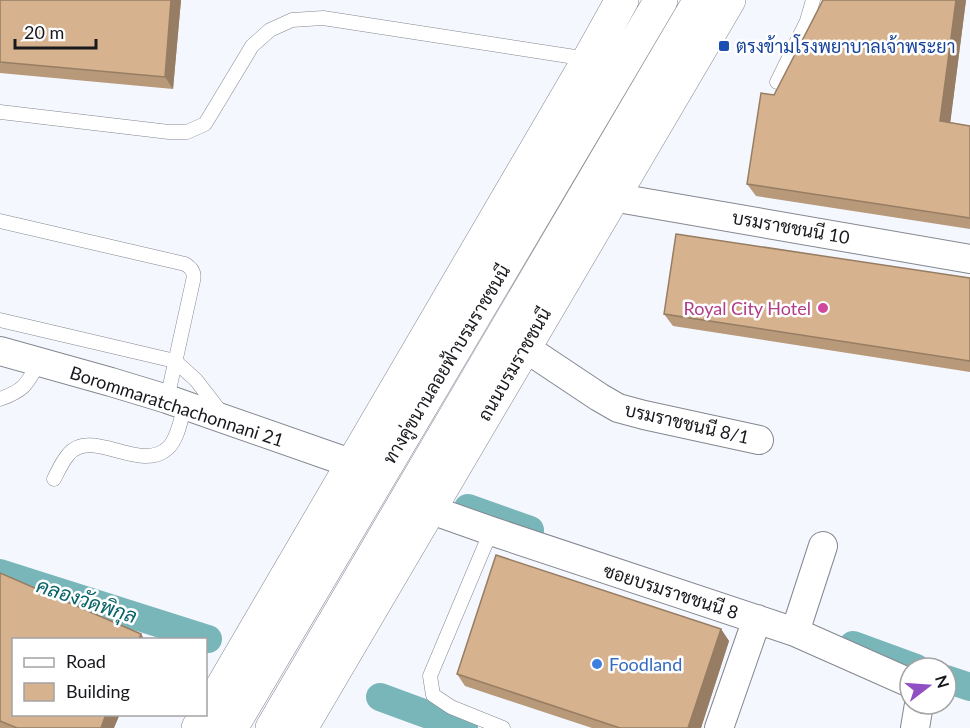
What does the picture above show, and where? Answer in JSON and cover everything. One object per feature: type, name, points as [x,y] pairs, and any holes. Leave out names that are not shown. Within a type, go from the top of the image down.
[{"type":"main road","points":[[207,713],[622,0]]},
{"type":"main road","name":"ทางคู่ขนานลอยฟ้าบรมราชชนนี","points":[[231,728],[661,0]]},
{"type":"main road","name":"ทางคู่ขนานลอยฟ้าบรมราชชนนี","points":[[272,728],[700,0]]},
{"type":"main road","name":"ถนนบรมราชชนนี","points":[[301,728],[729,0]]},
{"type":"street","name":"บรมราชชนนี 10","points":[[612,197],[970,259]]},
{"type":"street","name":"บรมราชชนนี 8/1","points":[[524,347],[618,408],[759,440]]},
{"type":"street","name":"Borommaratchachonnani 21","points":[[0,351],[176,402],[353,464]]},
{"type":"street","name":"ซอยบรมราชชนนี 8","points":[[429,509],[795,632],[898,678]]},
{"type":"street","points":[[795,632],[823,546]]},
{"type":"street","points":[[719,728],[758,619]]},
{"type":"lane","points":[[777,82],[807,21],[813,0]]},
{"type":"lane","points":[[0,111],[169,132],[187,132],[205,124],[252,46],[270,30],[292,20],[324,18],[589,59]]},
{"type":"lane","points":[[0,221],[185,264],[190,267],[194,278],[175,361],[175,436],[169,448],[156,455],[141,456],[89,445],[77,448],[68,454],[54,479]]},
{"type":"lane","points":[[0,320],[175,361],[210,396],[226,420]]},
{"type":"lane","points":[[0,399],[15,394],[26,385],[39,362]]},
{"type":"lane","points":[[491,531],[430,676],[434,695],[451,707],[503,728]]},
{"type":"building","points":[[0,0],[171,0],[165,77],[0,62]]},
{"type":"building","points":[[823,0],[956,0],[940,121],[970,126],[970,218],[747,184],[761,93],[774,95]]},
{"type":"building","name":"Royal City Hotel","points":[[676,234],[970,278],[970,361],[664,314]]},
{"type":"building","name":"Foodland","points":[[496,555],[721,629],[688,728],[620,728],[457,674]]},
{"type":"building","points":[[0,573],[141,634],[139,638],[12,638],[12,716],[105,716],[101,728],[17,728],[0,721]]},
{"type":"waterway","points":[[468,508],[530,530]]},
{"type":"waterway","name":"คลองวัดพิกุล","points":[[0,573],[205,638]]},
{"type":"waterway","points":[[853,645],[898,661]]},
{"type":"waterway","points":[[958,683],[970,687]]},
{"type":"waterway","name":"คลองวัดพิกุล","points":[[380,697],[464,728]]},
{"type":"place","name":"ตรงข้ามโรงพยาบาลเจ้าพระยา","points":[[724,46]]},
{"type":"place","name":"Royal City Hotel","points":[[823,308]]},
{"type":"place","name":"Foodland","points":[[597,664]]}]
